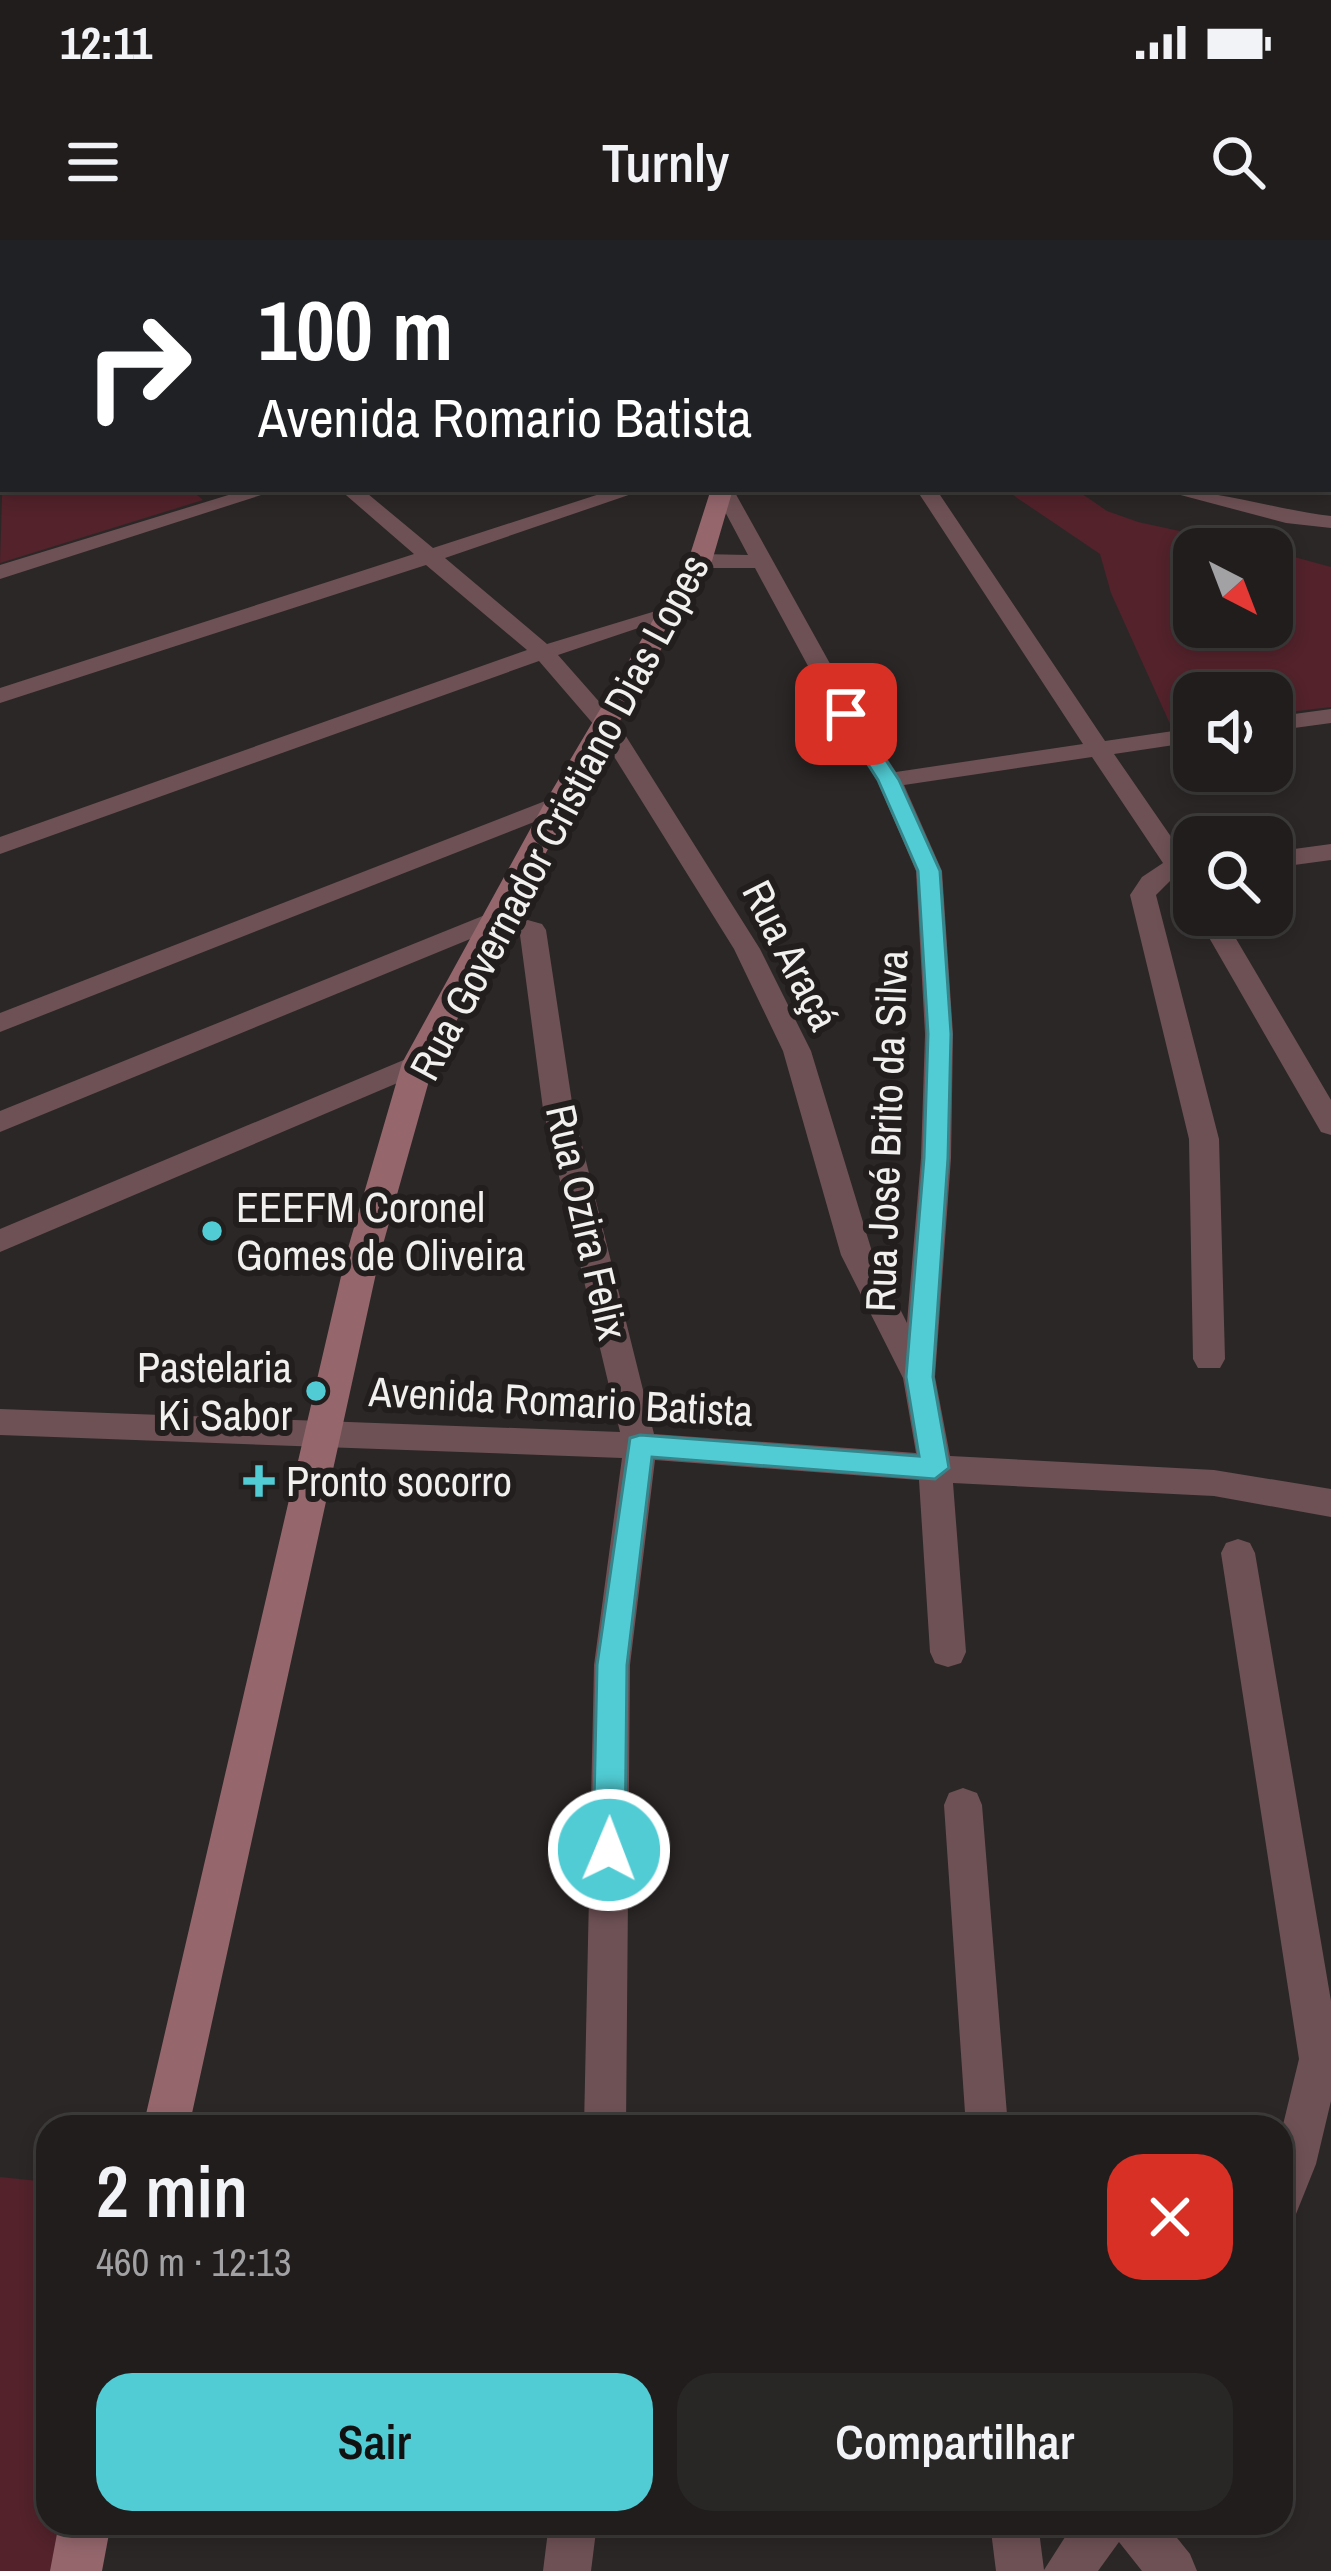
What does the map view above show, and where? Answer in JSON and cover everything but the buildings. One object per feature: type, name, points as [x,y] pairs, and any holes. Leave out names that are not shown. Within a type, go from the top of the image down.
[{"type":"street","points":[[0,572],[260,492]]},
{"type":"street","name":"Rua Araçá","points":[[352,492],[543,652],[604,722],[737,933],[797,1051],[857,1255],[919,1377]]},
{"type":"street","points":[[0,696],[627,492]]},
{"type":"street","name":"Rua Governador Cristiano Dias Lopes","points":[[169,2115],[363,1255],[418,1063],[604,722],[700,561],[722,492]]},
{"type":"street","name":"Rua José Brito da Silva","points":[[725,492],[846,714],[889,780],[929,871],[939,1034],[936,1158],[919,1377],[935,1468],[948,1652]]},
{"type":"street","points":[[928,492],[1097,749],[1173,851]]},
{"type":"street","points":[[1181,492],[1286,517],[1331,522]]},
{"type":"street","points":[[1286,517],[1299,492]]},
{"type":"street","points":[[700,561],[764,562]]},
{"type":"street","points":[[0,846],[543,652],[670,614]]},
{"type":"street","points":[[1293,721],[1331,716]]},
{"type":"street","points":[[889,780],[1173,738]]},
{"type":"street","points":[[0,1023],[558,804]]},
{"type":"street","points":[[1293,857],[1331,852]]},
{"type":"street","points":[[1173,876],[1149,883],[1144,895],[1204,1139],[1209,1359]]},
{"type":"street","points":[[0,1122],[495,919]]},
{"type":"street","name":"Rua Ozira Felix","points":[[495,919],[528,926],[535,936],[558,1108],[640,1446],[612,1665],[605,2115]]},
{"type":"street","points":[[1221,936],[1331,1125]]},
{"type":"street","points":[[7,1239],[418,1063]]},
{"type":"street","name":"Avenida Romario Batista","points":[[0,1422],[640,1446],[1107,1481],[1214,1483],[1331,1503]]},
{"type":"street","points":[[1238,1553],[1326,2056],[1293,2169]]},
{"type":"street","points":[[963,1805],[987,2115]]},
{"type":"street","points":[[76,2571],[83,2535]]},
{"type":"street","points":[[567,2571],[571,2535]]},
{"type":"street","points":[[1016,2535],[1020,2571]]},
{"type":"street","points":[[1068,2571],[1094,2535]]},
{"type":"street","points":[[1144,2535],[1173,2571]]},
{"type":"shaded area","points":[[2,492],[194,492],[203,500],[0,563]]},
{"type":"shaded area","points":[[1008,492],[1079,492],[1107,511],[1173,530],[1173,648],[1293,648],[1293,557],[1331,567],[1331,707],[1293,712],[1293,672],[1173,672],[1171,726],[1111,593],[1100,554]]},
{"type":"shaded area","points":[[0,2177],[36,2181],[36,2535],[93,2535],[85,2571],[0,2571]]},
{"type":"place","name":"EEEFM Coronel Gomes de Oliveira","points":[[212,1231]]},
{"type":"place","name":"Pastelaria Ki Sabor","points":[[316,1391]]},
{"type":"place","name":"Pronto socorro","points":[[259,1481]]},
{"type":"route","points":[[609,1850],[612,1665],[640,1446],[935,1468],[919,1377],[936,1158],[939,1034],[929,871],[889,780],[846,714]]}]
